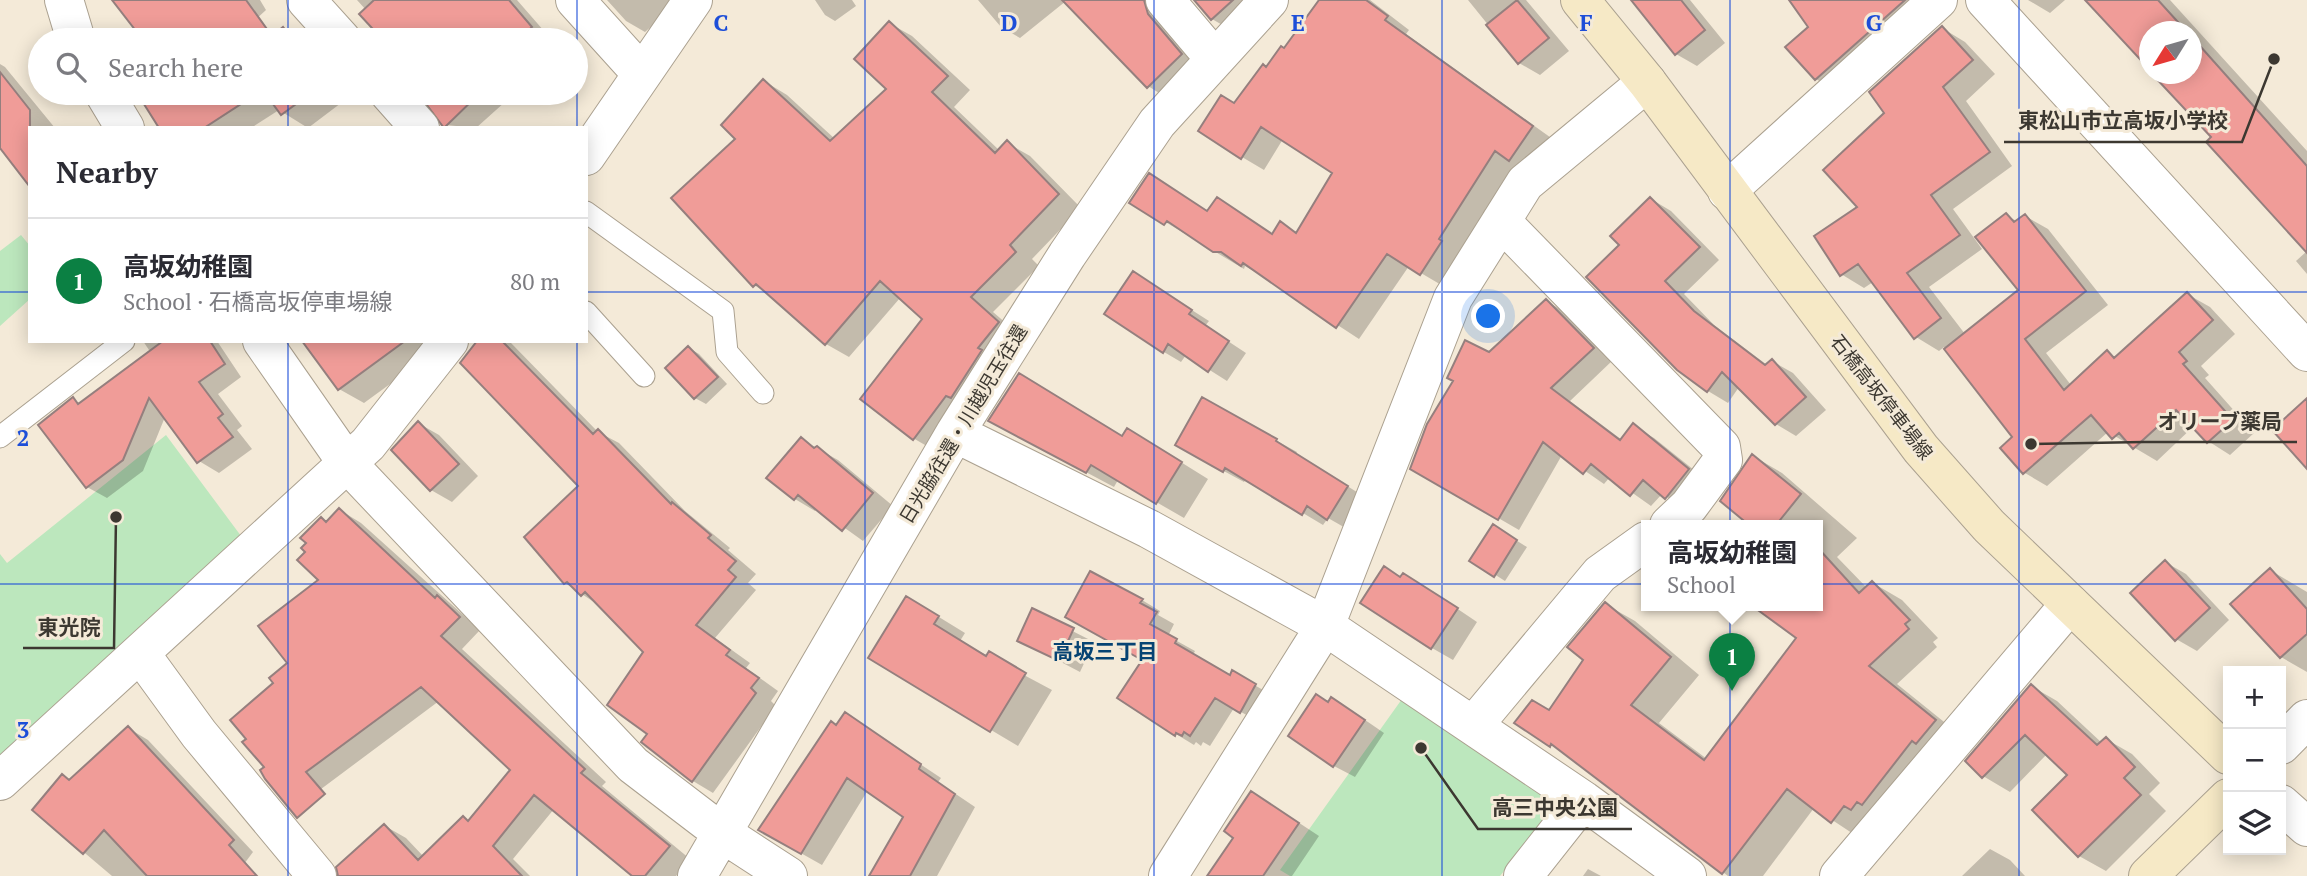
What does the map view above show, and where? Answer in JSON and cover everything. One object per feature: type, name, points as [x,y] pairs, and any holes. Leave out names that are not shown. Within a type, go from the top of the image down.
[{"type":"main road","name":"石橋高坂停車場線","points":[[1580,0],[1647,82],[1921,449],[1989,526],[2223,750]]},
{"type":"main road","points":[[2148,876],[2223,803]]},
{"type":"street","points":[[64,0],[72,28]]},
{"type":"street","points":[[306,0],[331,28]]},
{"type":"street","points":[[575,0],[641,74]]},
{"type":"street","points":[[588,153],[693,0]]},
{"type":"street","points":[[1165,0],[1214,58]]},
{"type":"street","name":"日光脇往還・川越児玉往還","points":[[697,876],[955,433],[1128,163],[1157,124],[1214,58],[1269,0]]},
{"type":"street","points":[[1727,191],[1938,0]]},
{"type":"street","points":[[1985,0],[2307,352]]},
{"type":"street","points":[[1168,876],[1325,626],[1453,298],[1525,183],[1647,82]]},
{"type":"street","points":[[111,105],[124,126]]},
{"type":"street","points":[[400,105],[418,126]]},
{"type":"street","points":[[1502,221],[1721,447],[1723,460],[1689,506],[1674,520]]},
{"type":"street","points":[[263,343],[348,463],[633,765],[722,834],[788,876]]},
{"type":"street","points":[[0,781],[368,444],[447,343]]},
{"type":"street","points":[[955,433],[1149,529],[1325,626],[1583,800],[1687,876]]},
{"type":"street","points":[[1473,726],[1600,574],[1641,545]]},
{"type":"street","points":[[1839,876],[2070,604]]},
{"type":"street","points":[[140,653],[199,734],[317,876]]},
{"type":"street","points":[[2286,741],[2307,719]]},
{"type":"street","points":[[1522,876],[1583,800]]},
{"type":"street","points":[[2286,808],[2307,827]]},
{"type":"lane","points":[[588,213],[723,312],[727,352],[763,393]]},
{"type":"lane","points":[[588,315],[644,376]]},
{"type":"lane","points":[[0,437],[121,343]]},
{"type":"green space","points":[[21,235],[28,244],[28,301],[0,326],[0,251]]},
{"type":"green space","points":[[166,435],[247,544],[0,770],[0,554],[7,563]]},
{"type":"green space","points":[[1402,699],[1550,797],[1551,813],[1500,876],[1290,876],[1280,870]]},
{"type":"building","points":[[112,0],[246,0],[266,28],[134,28]]},
{"type":"building","points":[[374,0],[509,0],[532,27],[372,28],[359,14]]},
{"type":"building","points":[[1062,0],[1144,0],[1148,14],[1182,54],[1147,88]]},
{"type":"building","points":[[1194,0],[1233,0],[1211,20]]},
{"type":"building","points":[[1319,0],[1366,0],[1388,16],[1385,20],[1533,126],[1509,161],[1495,151],[1439,239],[1442,241],[1420,275],[1387,254],[1336,328],[1243,263],[1241,266],[1221,252],[1213,252],[1167,221],[1164,225],[1129,203],[1149,173],[1207,211],[1217,197],[1272,234],[1280,221],[1296,233],[1332,173],[1261,127],[1241,159],[1198,131],[1221,95],[1234,103],[1263,64],[1266,67],[1281,46],[1284,48]]},
{"type":"building","points":[[1517,0],[1549,38],[1518,64],[1486,25]]},
{"type":"building","points":[[1631,0],[1681,0],[1705,30],[1675,55]]},
{"type":"building","points":[[1789,0],[1905,0],[1815,80],[1785,47],[1808,27]]},
{"type":"building","points":[[2085,0],[2158,0],[2177,21],[2139,21],[2139,58]]},
{"type":"building","points":[[889,21],[948,76],[932,92],[995,153],[1007,140],[1059,194],[1010,245],[1016,252],[971,297],[999,322],[978,348],[982,350],[951,398],[946,396],[913,440],[860,399],[922,319],[880,281],[825,345],[756,284],[753,287],[671,198],[735,139],[721,125],[763,79],[830,141],[886,89],[854,59]]},
{"type":"building","points":[[1942,26],[1973,60],[1943,87],[1990,152],[1931,195],[1960,235],[1907,273],[1941,318],[1914,339],[1858,264],[1840,276],[1814,236],[1857,207],[1823,170],[1884,113],[1869,92]]},
{"type":"building","points":[[2202,48],[2307,166],[2307,253],[2206,142],[2211,137],[2161,84],[2202,84]]},
{"type":"building","points":[[0,72],[30,110],[28,184],[0,148]]},
{"type":"building","points":[[145,105],[239,105],[207,126],[158,126]]},
{"type":"building","points":[[274,105],[295,105],[281,115]]},
{"type":"building","points":[[427,105],[468,105],[446,126],[443,126]]},
{"type":"building","points":[[1650,197],[1700,247],[1665,281],[1694,311],[1765,365],[1772,359],[1806,397],[1775,425],[1722,372],[1707,392],[1677,370],[1586,277],[1619,245],[1610,236]]},
{"type":"building","points":[[2006,213],[2014,222],[2025,214],[2086,291],[2025,339],[2064,390],[2107,350],[2114,358],[2187,292],[2213,320],[2179,352],[2187,361],[2183,364],[2233,420],[2207,443],[2176,410],[2133,449],[2119,433],[2112,439],[2091,415],[2023,474],[2000,448],[2012,437],[1944,349],[2018,290],[1975,237]]},
{"type":"building","points":[[1133,271],[1192,310],[1189,314],[1229,341],[1208,372],[1168,344],[1163,353],[1104,314]]},
{"type":"building","points":[[1546,299],[1594,348],[1551,388],[1620,440],[1633,423],[1689,469],[1665,499],[1643,480],[1630,496],[1591,464],[1583,474],[1543,442],[1498,520],[1410,469],[1427,424],[1453,381],[1447,378],[1465,340],[1489,352]]},
{"type":"building","points":[[160,343],[211,343],[225,364],[199,382],[223,414],[218,418],[233,437],[197,463],[149,398],[123,460],[86,488],[38,425],[73,397],[78,404]]},
{"type":"building","points":[[303,343],[402,343],[338,390]]},
{"type":"building","points":[[475,343],[504,343],[593,434],[598,429],[671,504],[672,502],[711,535],[708,538],[736,561],[728,570],[736,577],[696,625],[730,650],[726,655],[759,678],[751,688],[756,693],[692,782],[641,742],[647,734],[607,705],[643,652],[585,592],[581,596],[567,582],[564,584],[524,537],[578,486],[460,363]]},
{"type":"building","points":[[688,346],[718,377],[694,399],[665,368]]},
{"type":"building","points":[[1019,373],[1122,436],[1127,428],[1182,462],[1156,504],[1091,465],[1086,473],[988,421]]},
{"type":"building","points":[[1202,397],[1277,439],[1276,441],[1348,486],[1327,520],[1307,506],[1302,515],[1225,468],[1223,472],[1175,445]]},
{"type":"building","points":[[2307,398],[2307,469],[2272,430]]},
{"type":"building","points":[[418,421],[459,464],[430,491],[391,450]]},
{"type":"building","points":[[801,437],[814,448],[817,446],[873,493],[842,531],[798,495],[794,500],[766,478]]},
{"type":"building","points":[[1752,454],[1801,494],[1780,520],[1743,520],[1720,501]]},
{"type":"building","points":[[339,508],[435,598],[437,595],[460,617],[441,636],[585,769],[581,773],[670,846],[645,876],[632,876],[534,795],[493,846],[522,876],[338,876],[336,867],[384,824],[418,860],[463,816],[468,821],[510,770],[421,687],[306,772],[325,794],[297,818],[265,779],[260,770],[264,767],[242,742],[246,739],[230,720],[273,683],[269,678],[287,663],[258,626],[318,580],[297,560],[305,552],[301,548],[306,543],[300,538],[321,517],[326,522]]},
{"type":"building","points":[[1493,524],[1517,540],[1494,577],[1469,561]]},
{"type":"building","points":[[1823,553],[1859,593],[1872,581],[1910,620],[1905,624],[1909,629],[1869,666],[1936,720],[1916,744],[1912,741],[1862,805],[1857,802],[1851,810],[1844,806],[1831,823],[1787,789],[1722,874],[1551,744],[1550,747],[1514,723],[1532,700],[1549,710],[1583,660],[1567,647],[1605,602],[1671,657],[1631,705],[1704,760],[1796,638],[1759,611],[1823,611]]},
{"type":"building","points":[[2165,560],[2210,608],[2175,641],[2130,593]]},
{"type":"building","points":[[1384,566],[1400,577],[1403,573],[1458,608],[1431,649],[1360,603]]},
{"type":"building","points":[[2270,568],[2307,609],[2307,634],[2280,658],[2230,604]]},
{"type":"building","points":[[1090,571],[1143,599],[1140,603],[1157,612],[1150,624],[1177,639],[1175,643],[1230,675],[1232,670],[1256,684],[1240,713],[1215,698],[1190,736],[1184,732],[1182,736],[1176,733],[1175,736],[1117,698],[1142,660],[1065,617]]},
{"type":"building","points":[[906,596],[939,616],[934,624],[986,656],[989,651],[1026,673],[990,732],[868,658]]},
{"type":"building","points":[[1032,608],[1074,628],[1059,661],[1017,641]]},
{"type":"building","points":[[2031,684],[2097,745],[2106,737],[2135,767],[2124,778],[2141,795],[2078,857],[2032,810],[2067,775],[2025,735],[1982,778],[1965,761]]},
{"type":"building","points":[[1316,694],[1328,702],[1331,697],[1365,720],[1333,767],[1288,736]]},
{"type":"building","points":[[845,712],[921,764],[919,769],[955,794],[910,876],[869,876],[903,817],[847,778],[801,854],[758,830],[831,721],[836,725]]},
{"type":"building","points":[[128,726],[234,840],[229,845],[257,876],[147,876],[104,830],[83,854],[32,810],[62,774],[69,780]]},
{"type":"building","points":[[1251,791],[1299,823],[1263,876],[1207,876],[1233,838],[1224,831]]},
{"type":"place","name":"東松山市立高坂小学校","points":[[2274,59]]},
{"type":"place","name":"オリーブ薬局","points":[[2031,444]]},
{"type":"place","name":"東光院","points":[[116,517]]},
{"type":"place","name":"高坂幼稚園","points":[[1732,691]]},
{"type":"place","name":"高三中央公園","points":[[1421,748]]},
{"type":"district","name":"高坂三丁目","points":[[1105,652]]}]
